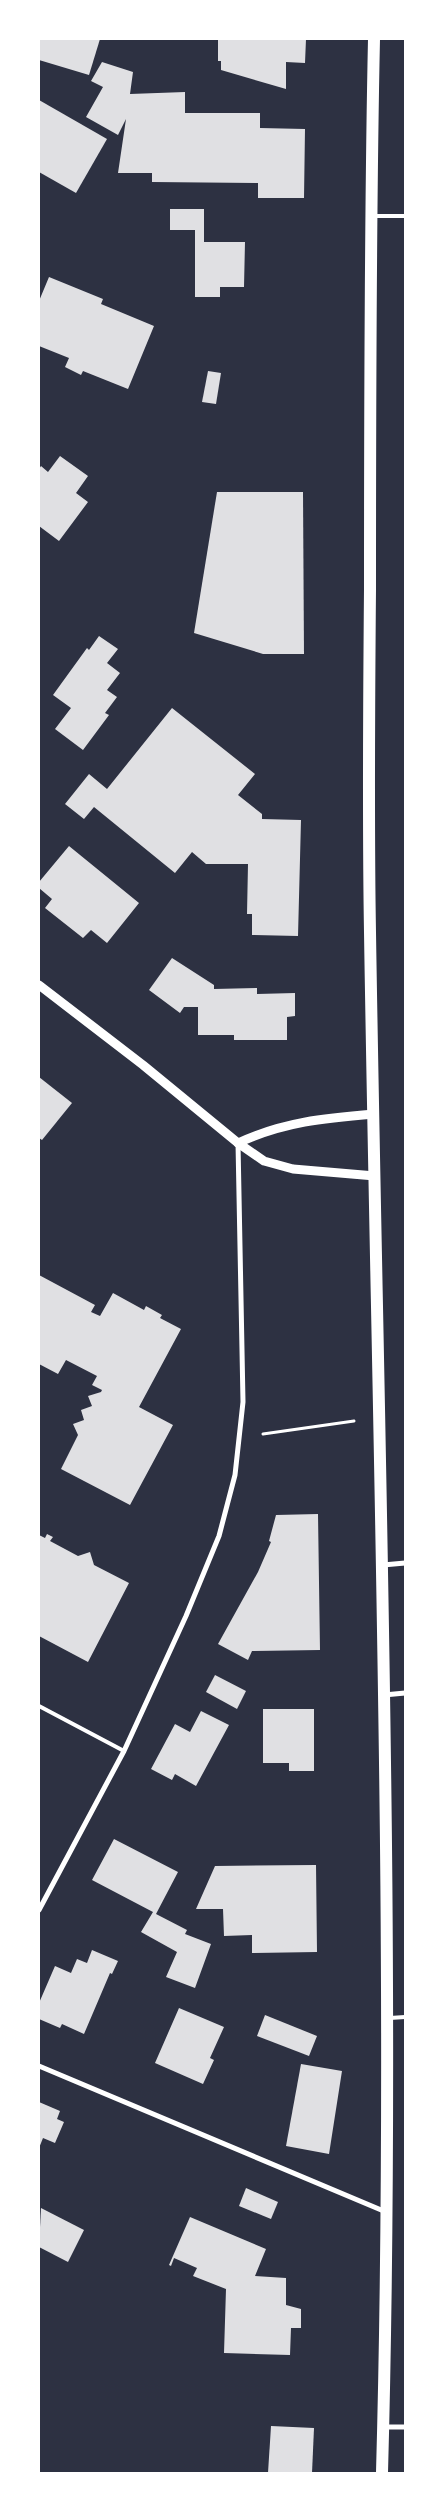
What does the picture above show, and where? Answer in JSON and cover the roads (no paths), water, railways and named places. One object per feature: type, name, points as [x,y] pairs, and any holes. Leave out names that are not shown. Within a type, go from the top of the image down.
[{"type":"main road","points":[[374,39],[370,216],[369,902],[383,1565],[388,2019],[388,2213],[382,2473]]},
{"type":"street","points":[[39,985],[143,1065],[238,1144],[264,1162],[293,1169],[375,1176]]},
{"type":"street","points":[[238,1144],[265,1131],[290,1125],[374,1114]]},
{"type":"street","points":[[39,1910],[124,1751],[186,1616],[219,1536],[231,1493],[240,1438],[243,1402],[238,1144]]},
{"type":"street","points":[[383,1565],[405,1563]]},
{"type":"street","points":[[384,1695],[405,1693]]},
{"type":"street","points":[[39,2066],[388,2213]]},
{"type":"street","points":[[384,2427],[405,2426]]},
{"type":"lane","points":[[370,216],[405,216]]},
{"type":"lane","points":[[39,1706],[124,1751]]},
{"type":"lane","points":[[388,2019],[405,2017]]}]
